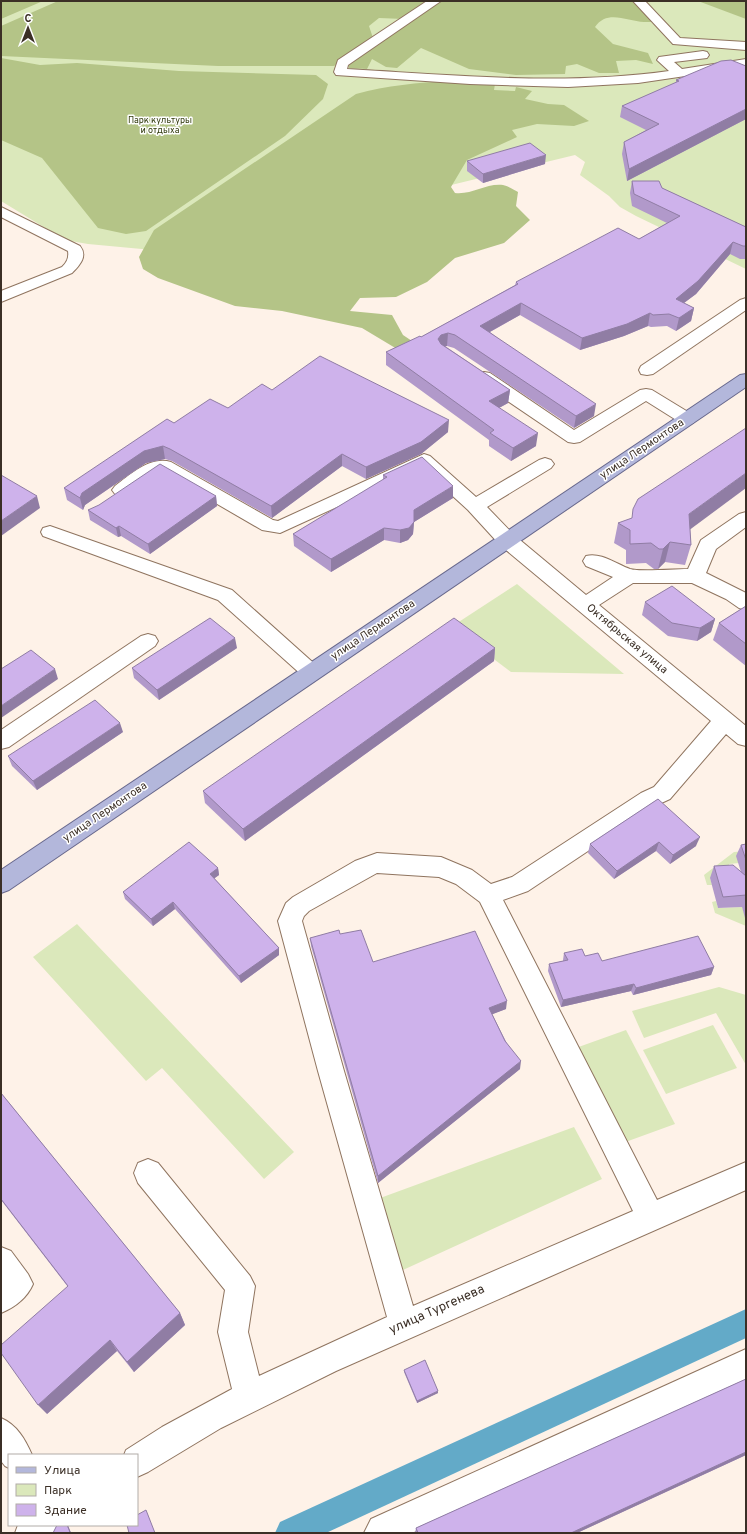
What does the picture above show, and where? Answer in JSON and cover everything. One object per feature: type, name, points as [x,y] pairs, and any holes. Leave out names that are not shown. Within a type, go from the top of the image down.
[{"type":"main road","name":"улица Лермонтова","points":[[1,883],[507,540],[687,419],[743,384]]},
{"type":"street","points":[[435,1],[342,64],[340,72],[513,82],[602,82],[636,80],[746,62]]},
{"type":"street","points":[[639,1],[677,41],[746,46]]},
{"type":"street","points":[[679,73],[663,60],[716,55],[746,62]]},
{"type":"street","points":[[1,210],[75,249],[77,256],[75,263],[67,270],[1,297]]},
{"type":"street","points":[[647,370],[746,303]]},
{"type":"street","points":[[472,369],[574,438],[646,394],[687,419]]},
{"type":"street","name":"Октябрьская улица","points":[[105,502],[153,468],[165,466],[269,526],[280,527],[424,460],[475,506],[507,540],[746,738]]},
{"type":"street","points":[[475,506],[545,464]]},
{"type":"street","points":[[695,576],[708,545],[746,518]]},
{"type":"street","points":[[50,532],[225,595],[311,672]]},
{"type":"street","points":[[593,561],[629,576],[695,576],[734,594],[746,603]]},
{"type":"street","points":[[585,605],[629,576]]},
{"type":"street","points":[[1,741],[148,641]]},
{"type":"street","points":[[488,895],[520,884],[649,799],[662,793],[725,720]]},
{"type":"street","points":[[404,1324],[331,1071],[290,921],[294,910],[301,904],[363,868],[377,863],[441,867],[464,877],[488,895],[651,1217]]},
{"type":"street","points":[[148,1173],[240,1286],[233,1332],[250,1395]]},
{"type":"street","name":"улица Тургенева","points":[[138,1460],[250,1395],[404,1324],[746,1176]]},
{"type":"street","points":[[1,1261],[18,1284],[1,1298]]},
{"type":"street","points":[[380,1533],[382,1530],[746,1364]]},
{"type":"street","points":[[1,1434],[15,1454]]},
{"type":"street","points":[[31,1533],[40,1526]]},
{"type":"green space","name":"Парк культуры и отдыха","points":[[1,1],[746,1],[746,269],[620,207],[609,196],[580,175],[585,162],[575,155],[174,252],[88,244],[65,240],[1,201]]},
{"type":"green space","points":[[1,1],[43,1],[1,19]]},
{"type":"green space","points":[[58,1],[431,1],[404,19],[379,18],[369,26],[373,38],[334,66],[218,66],[1,56],[1,26]]},
{"type":"green space","points":[[441,1],[636,1],[656,21],[644,22],[611,17],[605,18],[595,27],[613,44],[648,53],[653,64],[636,60],[616,61],[619,73],[599,73],[577,64],[566,66],[565,74],[516,75],[469,69],[421,48],[397,68],[386,67],[372,59],[367,69],[349,68],[348,63]]},
{"type":"green space","points":[[698,1],[746,1],[746,19]]},
{"type":"green space","points":[[1,58],[40,65],[77,63],[179,71],[316,75],[328,84],[323,99],[285,136],[146,231],[126,234],[98,228],[42,158],[1,140]]},
{"type":"green space","points":[[449,81],[495,84],[494,90],[515,91],[516,87],[532,91],[525,99],[548,104],[564,105],[589,121],[574,126],[537,124],[512,130],[517,137],[467,160],[451,187],[455,193],[467,192],[497,185],[509,187],[518,192],[516,206],[530,220],[504,243],[455,258],[427,282],[396,297],[360,298],[350,311],[392,315],[403,335],[412,341],[397,349],[362,328],[282,311],[235,306],[158,278],[143,269],[139,257],[154,230],[356,94],[391,86]]},
{"type":"green space","points":[[517,584],[624,674],[511,672],[451,627]]},
{"type":"green space","points":[[746,851],[737,856],[739,863],[729,864],[733,876],[710,878],[712,885],[707,885],[704,875],[734,852]]},
{"type":"green space","points":[[716,901],[718,908],[742,907],[746,918],[746,926],[715,913],[712,902]]},
{"type":"green space","points":[[77,924],[294,1152],[264,1179],[162,1068],[146,1081],[33,957]]},
{"type":"green space","points":[[719,987],[746,995],[746,1065],[716,1013],[644,1038],[632,1011]]},
{"type":"green space","points":[[713,1025],[737,1068],[666,1094],[643,1050]]},
{"type":"green space","points":[[626,1030],[675,1124],[620,1144],[573,1049]]},
{"type":"green space","points":[[574,1127],[602,1179],[392,1275],[372,1201]]},
{"type":"building","points":[[731,60],[746,66],[746,109],[629,169],[624,142],[659,124],[622,106],[679,81],[676,80],[721,61]]},
{"type":"building","points":[[530,143],[546,155],[483,174],[467,161]]},
{"type":"building","points":[[632,181],[659,181],[662,188],[746,227],[746,246],[733,242],[698,281],[676,299],[694,308],[679,318],[669,314],[653,315],[650,313],[627,324],[582,338],[521,303],[480,326],[596,404],[576,416],[455,335],[448,333],[441,335],[438,339],[441,344],[510,390],[489,401],[538,433],[513,448],[490,433],[494,430],[386,352],[420,336],[421,337],[518,284],[516,282],[618,228],[639,239],[680,216],[634,194]]},
{"type":"building","points":[[320,356],[449,420],[421,442],[366,467],[342,454],[271,506],[163,446],[144,451],[82,493],[80,498],[64,488],[167,419],[174,423],[210,399],[228,408],[262,384],[272,390]]},
{"type":"building","points":[[746,428],[746,473],[689,514],[691,545],[670,542],[663,549],[659,549],[651,543],[630,544],[630,530],[618,523],[632,518],[633,509],[638,499]]},
{"type":"building","points":[[422,457],[453,486],[414,510],[414,522],[409,528],[400,530],[384,528],[331,559],[293,534],[387,477],[383,475]]},
{"type":"building","points":[[160,464],[216,496],[148,544],[119,526],[116,528],[88,510],[99,505]]},
{"type":"building","points":[[1,475],[37,496],[1,521]]},
{"type":"building","points":[[672,586],[715,619],[700,628],[672,623],[645,602]]},
{"type":"building","points":[[746,606],[746,644],[719,623]]},
{"type":"building","points":[[210,618],[235,638],[157,690],[132,668]]},
{"type":"building","points":[[454,618],[495,648],[243,829],[203,791]]},
{"type":"building","points":[[31,650],[55,669],[1,706],[1,669]]},
{"type":"building","points":[[95,700],[120,723],[33,781],[8,756]]},
{"type":"building","points":[[658,799],[700,837],[673,855],[659,842],[617,871],[590,844]]},
{"type":"building","points":[[189,842],[218,868],[210,874],[279,948],[239,976],[173,902],[151,919],[123,892]]},
{"type":"building","points":[[746,844],[746,860],[741,845]]},
{"type":"building","points":[[733,865],[746,876],[746,895],[723,897],[714,866]]},
{"type":"building","points":[[339,930],[340,934],[361,930],[373,962],[475,931],[507,1001],[489,1008],[505,1041],[521,1061],[378,1176],[310,938]]},
{"type":"building","points":[[698,936],[714,967],[636,988],[634,984],[563,1000],[549,964],[568,960],[564,953],[582,949],[585,956],[598,953],[602,961]]},
{"type":"building","points":[[1,1093],[180,1313],[127,1362],[110,1340],[38,1405],[1,1353],[1,1345],[68,1286],[1,1199]]},
{"type":"building","points":[[425,1360],[438,1391],[417,1401],[404,1370]]},
{"type":"building","points":[[746,1379],[746,1452],[571,1533],[418,1533],[416,1528]]},
{"type":"building","points":[[146,1510],[155,1533],[129,1533],[127,1526],[138,1526],[138,1514]]},
{"type":"building","points":[[56,1526],[67,1526],[70,1532],[68,1533],[53,1533]]},
{"type":"waterway","points":[[291,1533],[746,1323]]}]
